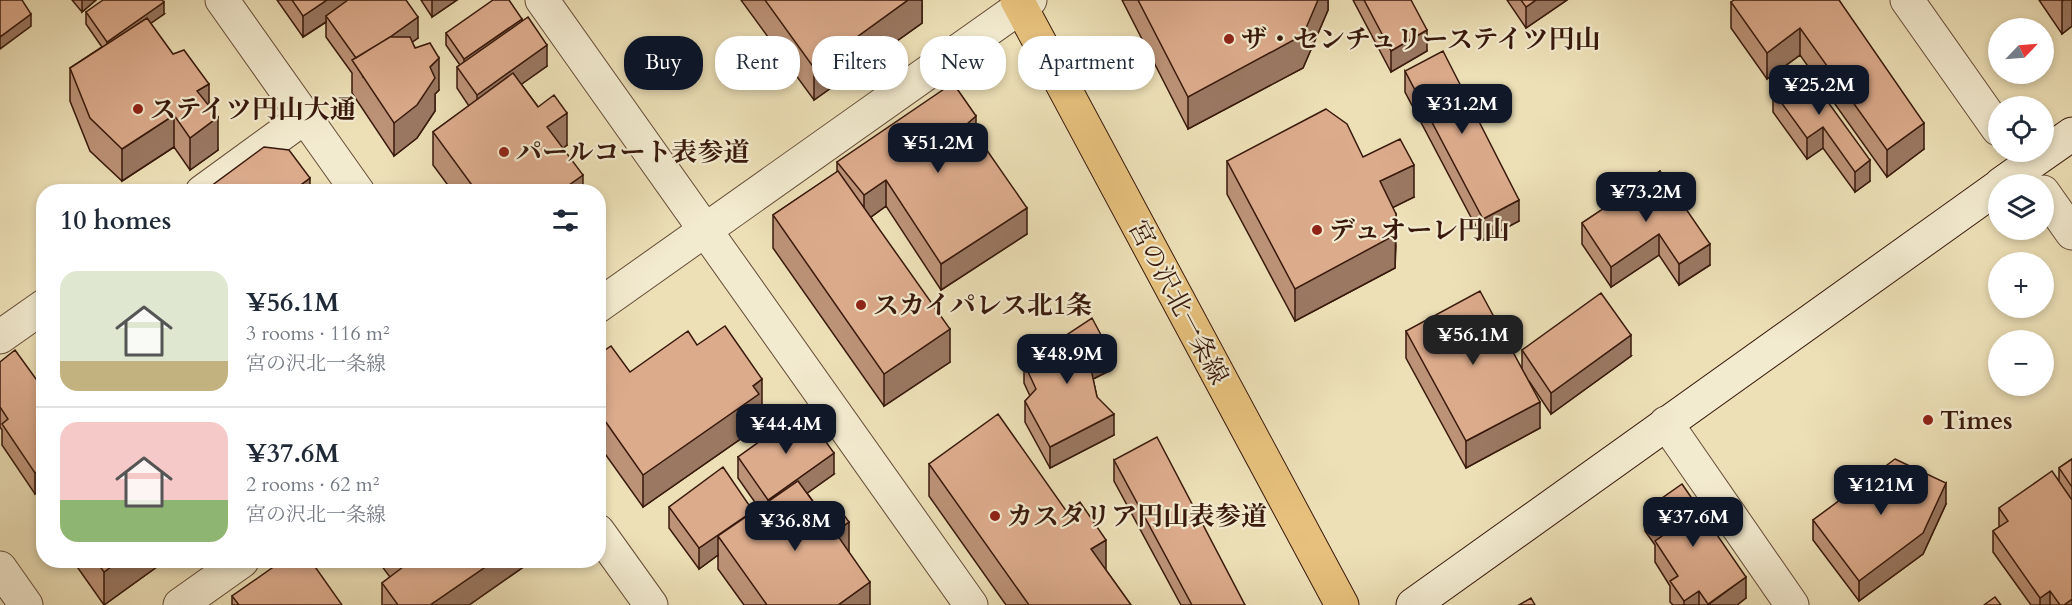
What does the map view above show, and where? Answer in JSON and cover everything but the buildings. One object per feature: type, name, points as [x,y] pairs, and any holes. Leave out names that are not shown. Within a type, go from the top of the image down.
[{"type":"main road","name":"宮の沢北一条線","points":[[1022,2],[1342,605]]},
{"type":"street","points":[[222,0],[352,184]]},
{"type":"street","points":[[542,0],[971,605]]},
{"type":"street","points":[[1906,0],[1988,115]]},
{"type":"street","points":[[606,300],[1022,2]]},
{"type":"street","points":[[213,184],[305,117]]},
{"type":"street","points":[[2025,174],[2072,134]]},
{"type":"street","points":[[1413,605],[1666,423],[1988,200]]},
{"type":"street","points":[[2054,214],[2072,233]]},
{"type":"street","points":[[0,337],[36,312]]},
{"type":"street","points":[[1666,423],[1792,605]]},
{"type":"street","points":[[606,542],[651,605]]},
{"type":"street","points":[[0,568],[26,605]]},
{"type":"street","points":[[180,605],[232,568]]},
{"type":"place","name":"ザ・センチュリーステイツ円山","points":[[1229,39]]},
{"type":"place","name":"ステイツ円山大通","points":[[138,109]]},
{"type":"place","name":"パールコート表参道","points":[[504,152]]},
{"type":"place","name":"デュオーレ円山","points":[[1317,230]]},
{"type":"place","name":"スカイパレス北1条","points":[[861,305]]},
{"type":"place","name":"Times","points":[[1928,420]]},
{"type":"place","name":"カスタリア円山表参道","points":[[995,516]]}]
